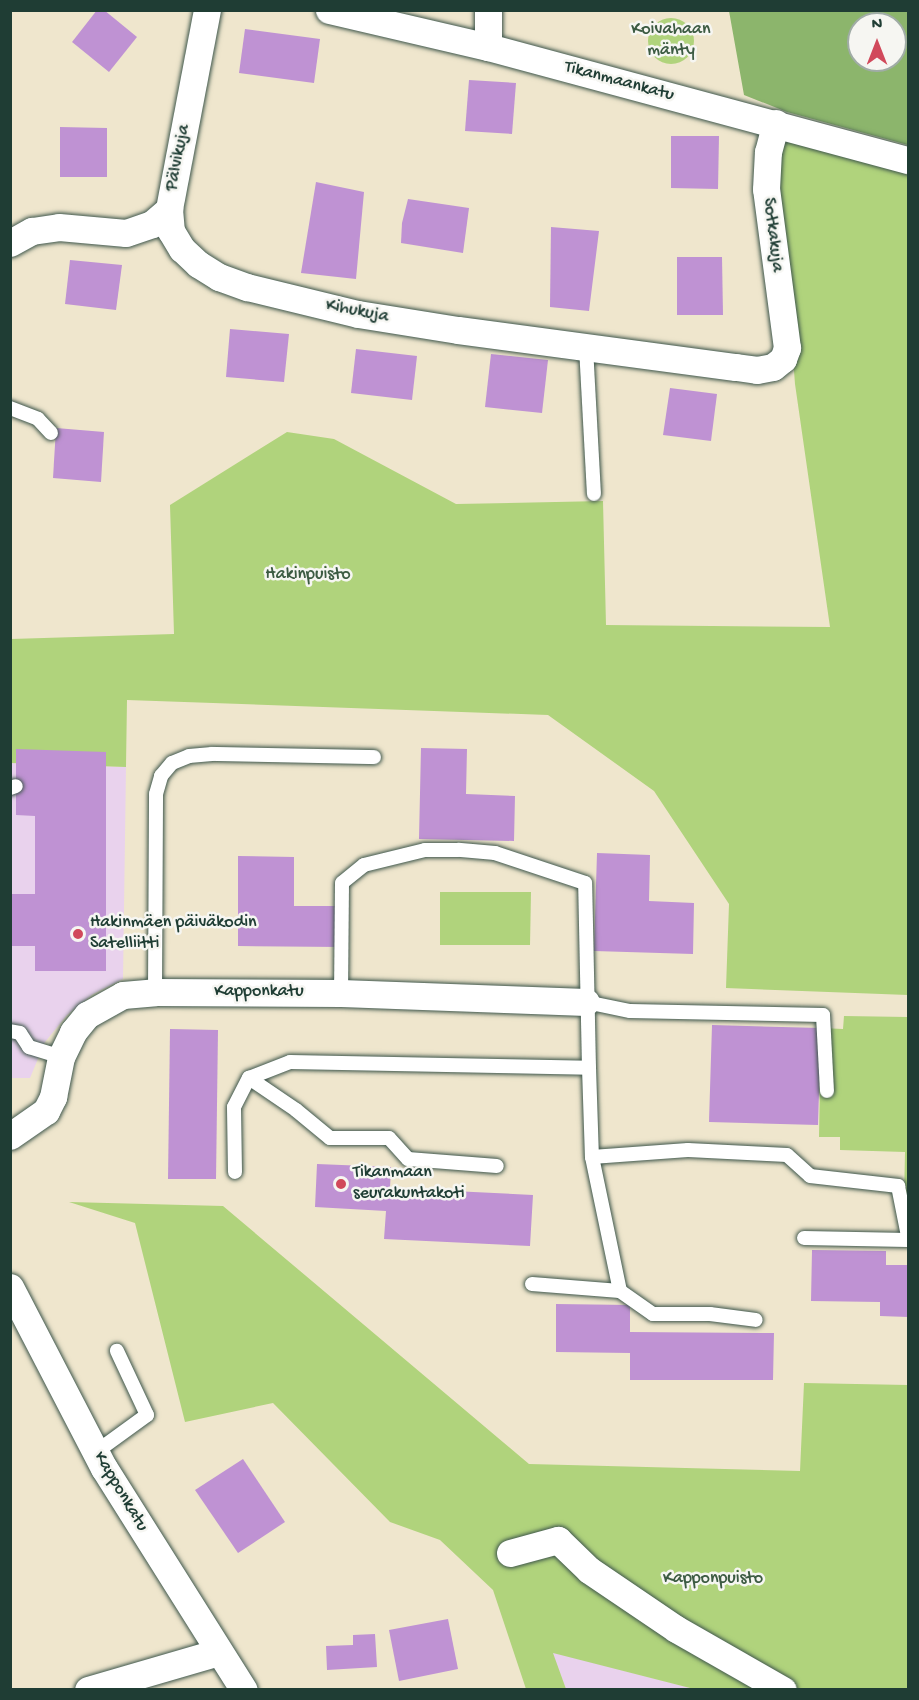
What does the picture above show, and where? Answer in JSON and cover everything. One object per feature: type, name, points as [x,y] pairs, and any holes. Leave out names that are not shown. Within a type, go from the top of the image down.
[{"type":"street","name":"Pälvikuja","points":[[10,243],[32,231],[59,227],[126,233],[152,224],[169,209],[207,10]]},
{"type":"street","name":"Tikanmaankatu","points":[[329,10],[488,46],[909,160]]},
{"type":"street","points":[[488,10],[488,46]]},
{"type":"street","name":"Sotkakuja","points":[[776,123],[768,152],[766,189],[787,348]]},
{"type":"street","name":"Kihukuja","points":[[169,209],[171,231],[182,249],[198,264],[219,277],[247,287],[358,314],[757,370],[773,368],[783,359],[787,348]]},
{"type":"street","name":"Kapponkatu","points":[[10,1136],[46,1111],[52,1097],[61,1057],[72,1032],[87,1015],[123,995],[156,992],[341,993],[586,1002]]},
{"type":"street","name":"Kapponkatu","points":[[10,1287],[96,1452],[219,1653],[244,1689]]},
{"type":"street","points":[[510,1553],[558,1540],[589,1570],[676,1629],[783,1689]]},
{"type":"street","points":[[88,1689],[219,1653]]},
{"type":"lane","points":[[586,347],[594,494]]},
{"type":"lane","points":[[10,408],[38,419],[51,433]]},
{"type":"lane","points":[[156,992],[156,794],[161,776],[172,763],[189,756],[212,754],[374,757]]},
{"type":"lane","points":[[341,993],[342,883],[364,865],[393,856],[425,850],[458,850],[504,856],[585,883],[586,1002],[592,1157],[620,1291]]},
{"type":"lane","points":[[586,1002],[630,1011],[823,1015],[827,1091]]},
{"type":"lane","points":[[10,1031],[20,1033],[29,1047],[61,1057]]},
{"type":"lane","points":[[235,1172],[234,1107],[249,1078],[290,1062],[590,1068]]},
{"type":"lane","points":[[249,1078],[296,1110],[330,1138],[389,1138],[408,1159],[497,1167]]},
{"type":"lane","points":[[592,1157],[688,1150],[787,1155],[810,1176],[898,1186],[909,1238],[804,1238]]},
{"type":"lane","points":[[532,1284],[620,1291],[653,1314],[710,1314],[756,1320]]},
{"type":"lane","points":[[96,1452],[147,1415],[117,1351]]},
{"type":"shaded area","points":[[11,763],[126,767],[123,979],[93,994],[67,1015],[45,1042],[30,1078],[11,1078]]},
{"type":"shaded area","points":[[552,1652],[694,1689],[566,1689]]},
{"type":"green space","points":[[729,11],[908,11],[908,145],[787,112],[744,95]]},
{"type":"green space","name":"Koivahaan mänty","points":[[671,18],[687,25],[694,41],[687,57],[671,64],[655,57],[648,41],[655,25]]},
{"type":"green space","name":"Hakinpuisto","points":[[782,137],[908,172],[908,995],[726,988],[729,904],[654,791],[548,715],[127,700],[126,767],[11,763],[11,639],[174,634],[170,505],[287,432],[334,439],[456,504],[603,501],[606,625],[830,627],[795,384],[778,159]]},
{"type":"green space","points":[[440,892],[531,892],[530,945],[440,945]]},
{"type":"green space","points":[[844,1016],[908,1017],[908,1200],[904,1200],[905,1152],[840,1150],[840,1137],[819,1137],[821,1028],[843,1029]]},
{"type":"green space","name":"Kapponpuisto","points":[[69,1202],[223,1206],[529,1464],[800,1471],[804,1383],[908,1385],[908,1689],[694,1689],[553,1653],[566,1689],[526,1689],[493,1590],[440,1540],[390,1522],[273,1403],[185,1422],[135,1223]]},
{"type":"building","points":[[97,10],[104,10],[137,37],[109,72],[72,42]]},
{"type":"building","points":[[245,29],[320,39],[314,83],[239,73]]},
{"type":"building","points":[[469,80],[516,83],[512,134],[465,131]]},
{"type":"building","points":[[60,127],[107,128],[107,177],[60,177]]},
{"type":"building","points":[[671,136],[719,136],[718,189],[671,188]]},
{"type":"building","points":[[316,182],[364,192],[356,279],[301,273]]},
{"type":"building","points":[[408,199],[469,208],[463,253],[401,243],[402,223]]},
{"type":"building","points":[[551,227],[599,231],[589,311],[550,307]]},
{"type":"building","points":[[677,257],[722,257],[723,315],[677,315]]},
{"type":"building","points":[[70,260],[122,265],[116,310],[65,304]]},
{"type":"building","points":[[230,329],[289,334],[284,382],[226,377]]},
{"type":"building","points":[[356,349],[417,356],[412,400],[351,393]]},
{"type":"building","points":[[491,354],[548,360],[542,413],[485,407]]},
{"type":"building","points":[[670,388],[717,394],[711,441],[663,435]]},
{"type":"building","points":[[56,428],[104,432],[101,482],[53,478]]},
{"type":"building","points":[[421,748],[467,749],[466,794],[515,796],[514,841],[419,839]]},
{"type":"building","points":[[16,749],[106,752],[106,971],[35,971],[35,946],[10,946],[10,894],[35,894],[35,816],[16,815]]},
{"type":"building","points":[[597,853],[650,855],[649,901],[694,903],[693,954],[594,951]]},
{"type":"building","points":[[238,856],[294,857],[294,906],[341,906],[341,947],[238,946]]},
{"type":"building","points":[[712,1025],[821,1028],[818,1125],[709,1122]]},
{"type":"building","points":[[170,1029],[218,1030],[216,1179],[168,1179]]},
{"type":"building","points":[[317,1164],[391,1167],[390,1188],[533,1195],[530,1246],[384,1239],[386,1211],[315,1207]]},
{"type":"building","points":[[812,1250],[886,1251],[886,1265],[908,1265],[908,1317],[880,1316],[880,1302],[811,1301]]},
{"type":"building","points":[[556,1304],[630,1305],[630,1332],[774,1333],[773,1380],[630,1380],[630,1353],[556,1352]]},
{"type":"building","points":[[243,1459],[285,1522],[238,1553],[195,1490]]},
{"type":"building","points":[[448,1619],[458,1669],[399,1681],[389,1630]]},
{"type":"building","points":[[375,1634],[377,1667],[327,1670],[326,1646],[353,1645],[353,1635]]},
{"type":"place","name":"Hakinmäen päiväkodin Satelliitti","points":[[78,934]]},
{"type":"place","name":"Tikanmaan seurakuntakoti","points":[[341,1184]]}]
